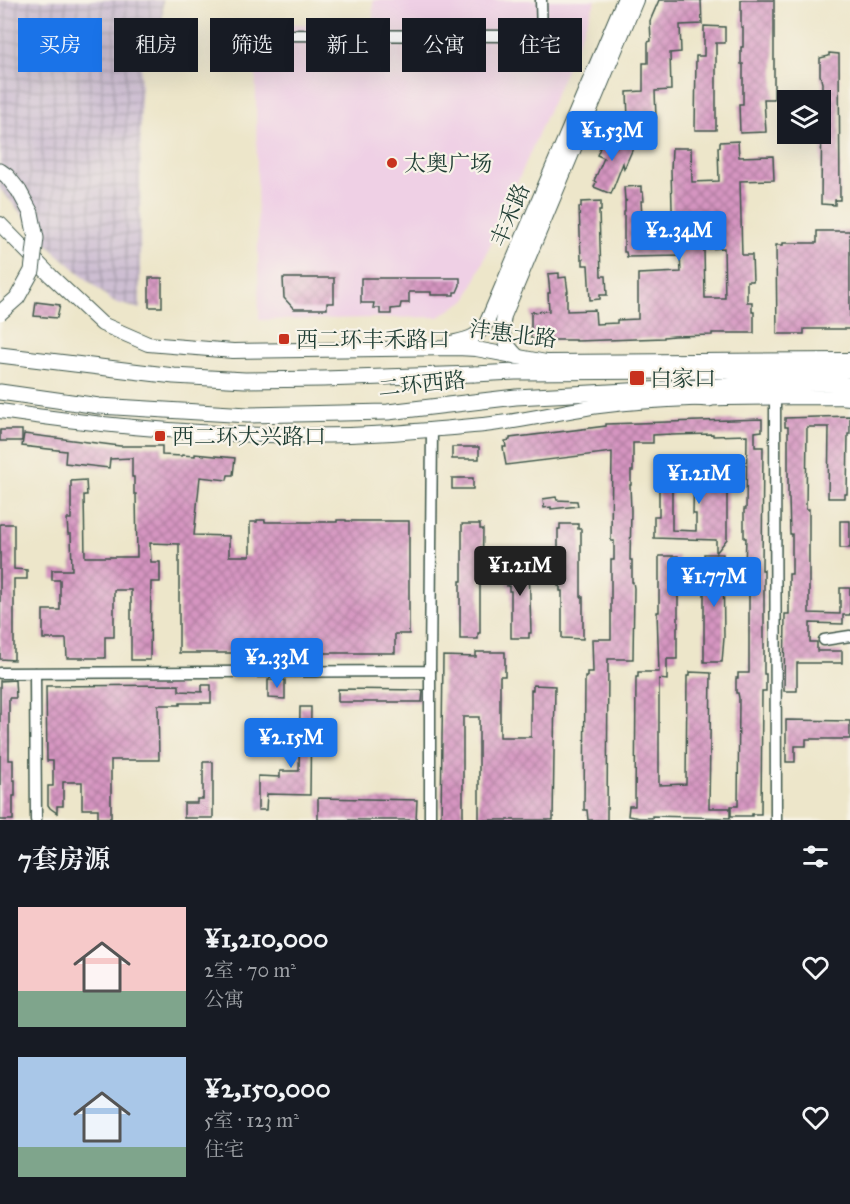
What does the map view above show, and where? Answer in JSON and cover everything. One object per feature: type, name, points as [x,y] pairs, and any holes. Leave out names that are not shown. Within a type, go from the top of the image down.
[{"type":"highway","points":[[0,171],[19,191],[31,213],[36,237],[32,271],[17,298],[0,313]]},
{"type":"highway","name":"二环西路","points":[[0,355],[174,376],[245,380],[474,374],[517,364],[850,370]]},
{"type":"highway","points":[[517,364],[546,362]]},
{"type":"highway","name":"二环西路","points":[[0,392],[99,406],[248,415],[388,412],[516,397],[740,385],[827,383],[850,385]]},
{"type":"highway","points":[[610,392],[709,399]]},
{"type":"highway","points":[[0,398],[99,406]]},
{"type":"main road","name":"丰禾路","points":[[434,348],[472,338],[482,330],[487,322],[624,0]]},
{"type":"main road","name":"丰禾路","points":[[517,364],[504,340],[502,329],[504,316],[636,0]]},
{"type":"main road","name":"沣惠北路","points":[[0,224],[102,324],[148,344],[232,351],[476,349],[517,364]]},
{"type":"main road","name":"沣惠北路","points":[[546,362],[850,360]]},
{"type":"main road","points":[[0,411],[127,428],[267,436],[392,433],[492,424],[598,406],[636,403],[709,399],[850,398]]},
{"type":"street","points":[[294,35],[542,36],[542,0]]},
{"type":"street","points":[[775,398],[776,820]]},
{"type":"street","points":[[430,820],[432,429]]},
{"type":"street","points":[[824,640],[850,636]]},
{"type":"street","points":[[0,673],[430,671]]},
{"type":"street","points":[[35,673],[36,820]]},
{"type":"shaded area","points":[[0,0],[163,0],[163,18],[114,18],[114,72],[141,72],[140,309],[113,302],[53,250],[0,189]]},
{"type":"shaded area","name":"太奥广场","points":[[373,0],[596,0],[582,32],[582,18],[498,18],[498,72],[565,72],[467,299],[439,317],[259,320],[256,72],[294,72],[294,24],[306,24],[306,72],[390,72],[390,18],[373,18]]},
{"type":"building","points":[[659,0],[701,0],[702,24],[680,25],[681,52],[670,53],[671,90],[655,91],[656,118],[628,120],[627,92],[643,91],[643,63],[648,63],[648,42],[651,41],[650,21]]},
{"type":"building","points":[[741,0],[774,0],[774,99],[764,99],[766,132],[740,133],[739,104],[743,104]]},
{"type":"building","points":[[704,26],[725,27],[725,43],[716,43],[716,130],[695,130],[696,56],[704,56]]},
{"type":"building","points":[[829,53],[839,54],[840,200],[835,200],[835,205],[821,204],[821,144],[831,144],[831,90],[822,90],[820,58],[829,56]]},
{"type":"building","points":[[606,134],[634,146],[624,169],[623,163],[611,194],[594,187],[596,182],[594,181],[604,158],[597,155]]},
{"type":"building","points":[[738,141],[739,157],[773,156],[774,180],[740,181],[742,255],[752,255],[753,281],[747,281],[747,302],[752,302],[754,333],[712,333],[712,335],[664,338],[576,341],[551,340],[551,338],[531,339],[531,312],[549,311],[548,274],[559,273],[559,278],[566,277],[567,311],[595,310],[596,324],[638,319],[638,274],[681,272],[680,256],[627,257],[624,252],[624,212],[625,201],[627,201],[624,187],[641,186],[644,201],[641,201],[645,247],[673,246],[672,148],[691,148],[692,182],[719,181],[718,147],[720,147],[720,142]],"holes":[[[724,248],[725,298],[705,298],[704,249]]]},
{"type":"building","points":[[601,201],[601,211],[599,211],[601,276],[606,276],[607,295],[600,295],[600,299],[590,300],[588,265],[583,265],[583,259],[581,259],[579,207],[581,207],[581,202]]},
{"type":"building","points":[[817,231],[850,231],[850,329],[804,329],[804,334],[777,334],[776,245],[817,243]]},
{"type":"building","points":[[149,278],[162,278],[162,307],[149,307]]},
{"type":"building","points":[[283,278],[334,278],[334,303],[327,303],[327,309],[294,309],[284,298]]},
{"type":"building","points":[[361,278],[460,278],[460,285],[454,295],[409,292],[409,303],[401,303],[400,308],[391,309],[391,314],[380,314],[380,308],[373,308],[374,303],[361,303]]},
{"type":"building","points":[[36,302],[60,305],[57,318],[34,316]]},
{"type":"building","points":[[850,416],[845,498],[828,498],[829,427],[807,427],[806,509],[809,509],[809,613],[840,614],[840,588],[850,588],[850,615],[843,615],[843,624],[810,623],[810,642],[817,642],[817,651],[842,651],[842,663],[797,663],[797,691],[784,691],[785,614],[789,614],[789,574],[792,574],[792,534],[790,534],[788,498],[788,427],[785,427],[785,418]]},
{"type":"building","points":[[762,419],[762,431],[755,432],[755,447],[763,447],[762,570],[764,570],[766,691],[762,691],[761,814],[731,816],[731,806],[738,806],[739,698],[736,693],[736,678],[738,678],[738,673],[749,673],[749,566],[745,566],[746,538],[744,538],[747,435],[670,434],[653,435],[653,443],[633,443],[633,471],[631,471],[630,485],[630,560],[632,560],[634,588],[633,659],[608,659],[607,820],[588,820],[587,810],[584,810],[585,677],[587,677],[587,672],[593,672],[592,639],[611,639],[611,560],[614,560],[614,541],[611,541],[612,452],[506,465],[503,447],[506,447],[505,441],[510,438],[606,426],[606,424]]},
{"type":"building","points":[[0,430],[22,430],[22,441],[0,441]]},
{"type":"building","points":[[24,434],[120,446],[162,446],[162,455],[195,456],[195,454],[235,458],[233,475],[228,475],[227,480],[200,477],[194,535],[229,536],[229,556],[250,556],[250,522],[257,522],[257,520],[265,520],[265,522],[409,521],[409,634],[395,634],[395,653],[179,653],[179,544],[150,543],[151,562],[160,562],[160,582],[151,582],[150,660],[131,660],[131,590],[114,590],[114,637],[105,637],[105,658],[67,658],[66,639],[43,639],[43,610],[60,610],[60,580],[52,580],[52,570],[72,570],[71,534],[68,534],[67,519],[71,519],[71,481],[86,480],[87,495],[84,495],[85,557],[137,557],[136,494],[134,494],[134,477],[132,477],[132,458],[110,459],[109,468],[65,463],[66,451],[22,446]]},
{"type":"building","points":[[452,447],[479,447],[479,459],[452,459]]},
{"type":"building","points":[[713,457],[722,458],[722,462],[727,462],[727,539],[716,553],[716,540],[654,538],[654,516],[659,516],[661,480],[672,480],[672,530],[696,531],[696,514],[693,514],[694,462],[713,462]]},
{"type":"building","points":[[452,478],[473,478],[473,489],[452,489]]},
{"type":"building","points":[[556,497],[557,500],[577,501],[578,506],[544,508],[543,499]]},
{"type":"building","points":[[840,521],[850,521],[850,548],[840,548]]},
{"type":"building","points":[[0,524],[14,524],[14,569],[27,570],[27,579],[14,579],[14,660],[0,659]]},
{"type":"building","points":[[462,524],[480,524],[480,529],[483,529],[478,639],[460,639]]},
{"type":"building","points":[[560,524],[578,524],[578,529],[581,529],[583,639],[562,638],[562,591],[558,586],[558,529],[560,529]]},
{"type":"building","points":[[704,554],[723,554],[722,662],[704,662]]},
{"type":"building","points":[[659,556],[678,556],[678,627],[677,659],[667,659],[667,680],[659,679],[659,785],[686,784],[687,676],[690,676],[690,672],[711,673],[709,808],[730,808],[730,818],[628,816],[629,806],[635,806],[636,677],[638,677],[638,672],[659,672],[657,612],[659,612]]},
{"type":"building","points":[[509,557],[526,557],[526,563],[529,563],[531,633],[529,633],[529,638],[511,638],[511,591],[507,586]]},
{"type":"building","points":[[476,652],[505,652],[505,676],[500,676],[500,737],[531,737],[531,690],[533,690],[533,685],[555,686],[553,820],[479,820],[479,717],[463,717],[463,820],[441,820],[443,656],[476,657]]},
{"type":"building","points":[[15,680],[16,698],[9,698],[9,760],[13,760],[13,780],[15,780],[13,820],[0,820],[0,681]]},
{"type":"building","points":[[268,680],[285,680],[285,699],[268,698]]},
{"type":"building","points":[[179,685],[179,691],[202,692],[202,685],[211,685],[211,703],[158,705],[159,760],[111,760],[111,818],[98,818],[98,809],[82,809],[82,782],[63,782],[63,806],[57,806],[57,813],[50,808],[48,786],[53,786],[53,761],[47,761],[46,686]]},
{"type":"building","points":[[338,689],[423,690],[422,702],[338,702]]},
{"type":"building","points":[[300,707],[311,707],[310,795],[267,794],[266,810],[258,810],[258,776],[280,777],[280,771],[299,771]]},
{"type":"building","points":[[786,720],[850,721],[850,739],[806,739],[806,746],[795,746],[795,762],[786,762]]},
{"type":"building","points":[[203,762],[213,762],[213,818],[184,818],[184,803],[197,803],[197,799],[203,799]]},
{"type":"building","points":[[318,798],[417,800],[416,820],[318,820]]},
{"type":"place","name":"太奥广场","points":[[392,163]]},
{"type":"place","name":"西二环丰禾路口","points":[[284,339]]},
{"type":"place","name":"白家口","points":[[637,378]]},
{"type":"place","name":"西二环大兴路口","points":[[160,436]]}]
